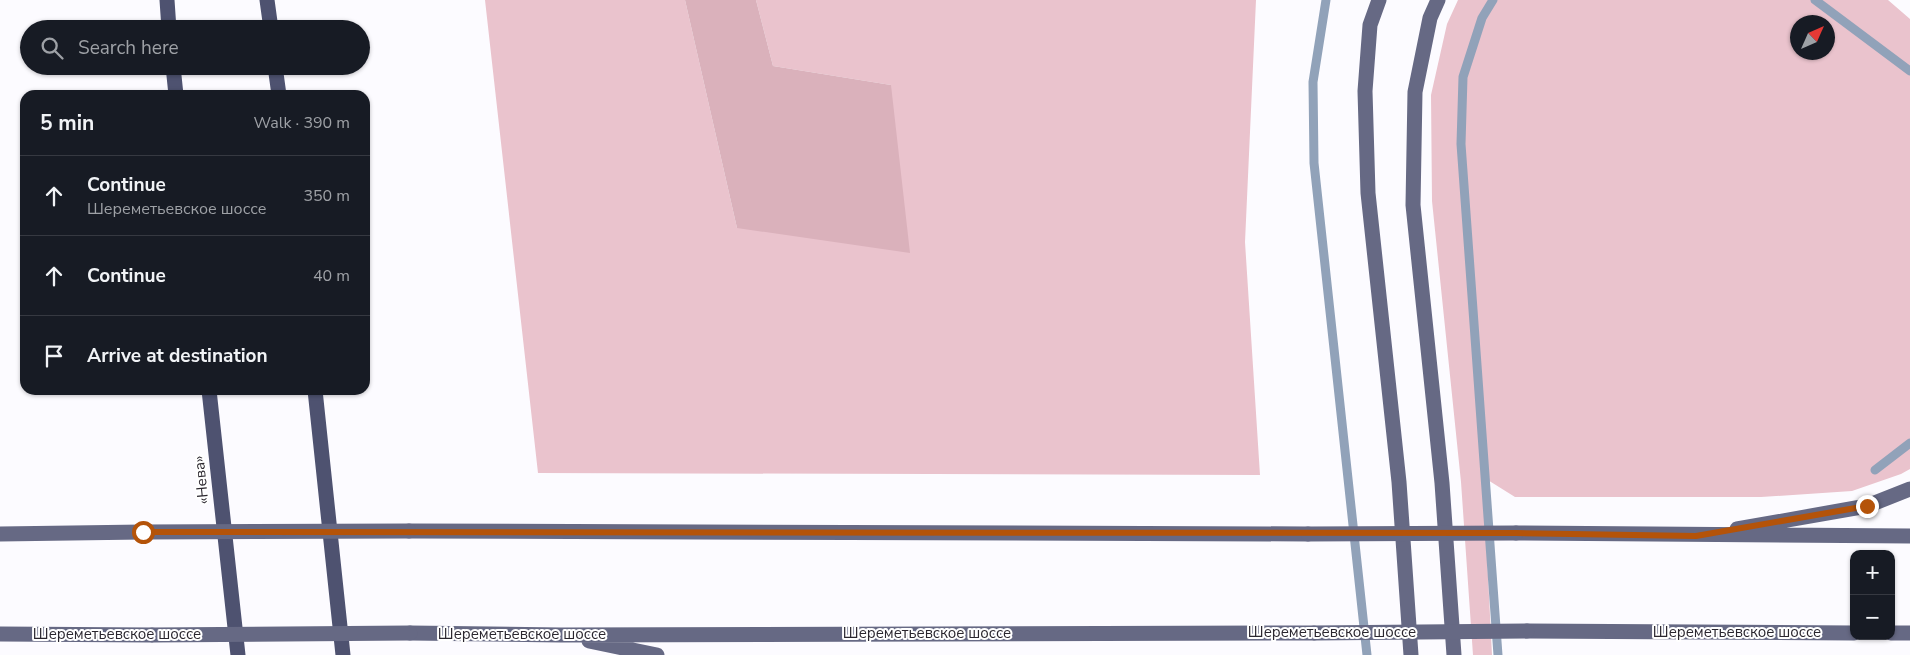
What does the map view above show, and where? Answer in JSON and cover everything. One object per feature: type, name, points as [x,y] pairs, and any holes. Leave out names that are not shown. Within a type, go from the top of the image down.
[{"type":"highway","points":[[166,0],[168,20]]},
{"type":"highway","points":[[267,0],[270,20]]},
{"type":"highway","points":[[174,75],[175,90]]},
{"type":"highway","points":[[276,75],[278,90]]},
{"type":"highway","name":"«Нева»","points":[[209,395],[238,655]]},
{"type":"highway","points":[[315,395],[343,655]]},
{"type":"main road","points":[[1379,0],[1370,24],[1365,91],[1368,193],[1398,482],[1411,655]]},
{"type":"main road","points":[[1438,0],[1430,18],[1415,92],[1413,205],[1442,483],[1454,655]]},
{"type":"main road","points":[[1696,536],[1867,506],[1910,489]]},
{"type":"main road","points":[[0,534],[143,532],[1516,533],[1696,536],[1910,536]]},
{"type":"main road","name":"Шереметьевское шоссе","points":[[0,634],[410,633],[561,635],[1528,631],[1850,633]]},
{"type":"main road","points":[[1895,633],[1910,633]]},
{"type":"main road","points":[[561,635],[657,655]]},
{"type":"shaded area","points":[[485,0],[685,0],[737,228],[891,85],[773,66],[756,0],[1256,0],[1245,242],[1260,475],[538,473]]},
{"type":"shaded area","points":[[685,0],[756,0],[773,66],[891,85],[910,253],[737,228]]},
{"type":"shaded area","points":[[1458,0],[1888,0],[1910,19],[1910,469],[1852,491],[1761,497],[1515,497],[1483,477],[1492,655],[1473,655],[1461,482],[1432,201],[1431,95],[1447,24]]},
{"type":"waterway","points":[[1326,0],[1313,82],[1314,163],[1367,655]]},
{"type":"waterway","points":[[1493,0],[1482,18],[1463,77],[1461,144],[1498,655]]},
{"type":"waterway","points":[[1815,0],[1910,71]]},
{"type":"waterway","points":[[1875,470],[1910,443]]},
{"type":"route","points":[[143,532],[1516,533],[1696,536],[1867,506]]}]
